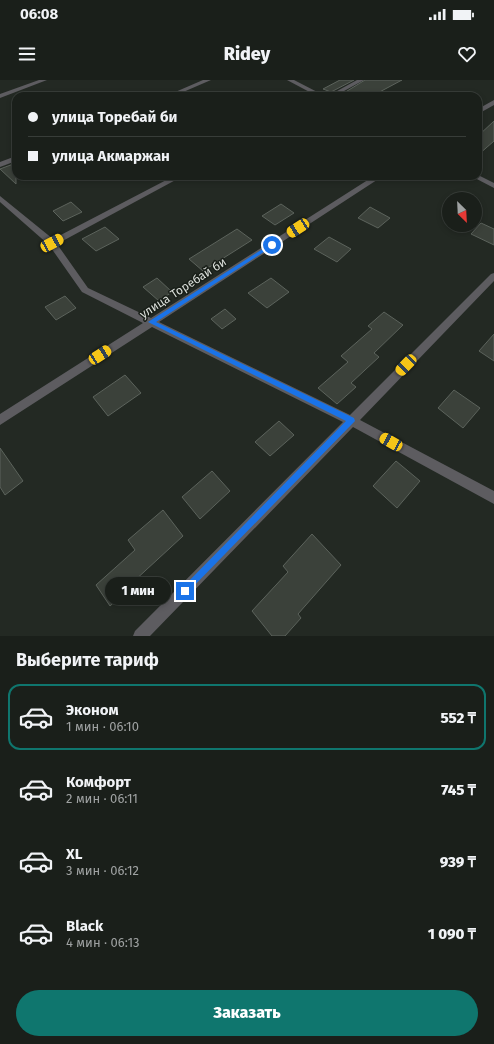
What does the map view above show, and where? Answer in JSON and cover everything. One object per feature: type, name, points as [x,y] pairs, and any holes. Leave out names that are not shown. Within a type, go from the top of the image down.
[{"type":"street","points":[[0,96],[44,80]]},
{"type":"street","points":[[179,92],[208,80]]},
{"type":"street","points":[[290,80],[314,92]]},
{"type":"street","points":[[338,92],[361,80]]},
{"type":"street","points":[[482,110],[494,102]]},
{"type":"street","points":[[0,165],[12,160]]},
{"type":"street","points":[[52,243],[171,180]]},
{"type":"street","name":"улица Торебай би","points":[[0,420],[373,180]]},
{"type":"street","points":[[482,180],[494,186]]},
{"type":"street","points":[[0,198],[52,243],[84,290],[352,421],[494,498]]},
{"type":"street","points":[[140,636],[494,276]]},
{"type":"building","points":[[340,80],[354,80],[331,92],[323,89]]},
{"type":"building","points":[[365,80],[402,80],[380,92],[346,92]]},
{"type":"building","points":[[494,121],[494,141],[482,152],[482,132]]},
{"type":"building","points":[[12,164],[12,180],[16,180],[16,184],[0,169]]},
{"type":"building","points":[[71,202],[82,212],[63,221],[53,211]]},
{"type":"building","points":[[281,204],[294,213],[275,225],[262,216]]},
{"type":"building","points":[[370,207],[390,218],[378,228],[358,218]]},
{"type":"building","points":[[482,223],[494,229],[494,245],[471,234],[473,232],[482,232]]},
{"type":"building","points":[[105,227],[119,239],[96,251],[82,239]]},
{"type":"building","points":[[237,229],[252,240],[203,271],[189,259]]},
{"type":"building","points":[[329,237],[351,249],[337,262],[314,249]]},
{"type":"building","points":[[157,278],[172,292],[159,301],[143,287]]},
{"type":"building","points":[[271,278],[289,292],[267,308],[248,293]]},
{"type":"building","points":[[65,296],[76,308],[56,320],[45,307]]},
{"type":"building","points":[[225,309],[236,319],[222,329],[211,319]]},
{"type":"building","points":[[384,312],[403,325],[374,353],[379,357],[351,383],[356,387],[337,404],[318,388],[348,362],[341,356],[372,329],[368,326]]},
{"type":"building","points":[[494,334],[494,361],[479,351]]},
{"type":"building","points":[[125,375],[141,393],[108,416],[93,397]]},
{"type":"building","points":[[454,390],[480,408],[463,428],[438,408]]},
{"type":"building","points":[[279,421],[294,435],[270,456],[255,442]]},
{"type":"building","points":[[0,448],[23,481],[5,495],[0,487]]},
{"type":"building","points":[[396,461],[420,481],[397,508],[373,486]]},
{"type":"building","points":[[212,471],[230,491],[200,519],[182,497]]},
{"type":"building","points":[[163,510],[183,536],[133,582],[134,584],[110,606],[96,585],[135,550],[128,540]]},
{"type":"building","points":[[312,534],[341,565],[298,614],[301,618],[285,636],[272,636],[252,611],[288,572],[283,566]]},
{"type":"route","points":[[185,591],[352,421],[151,322],[272,245]]}]
